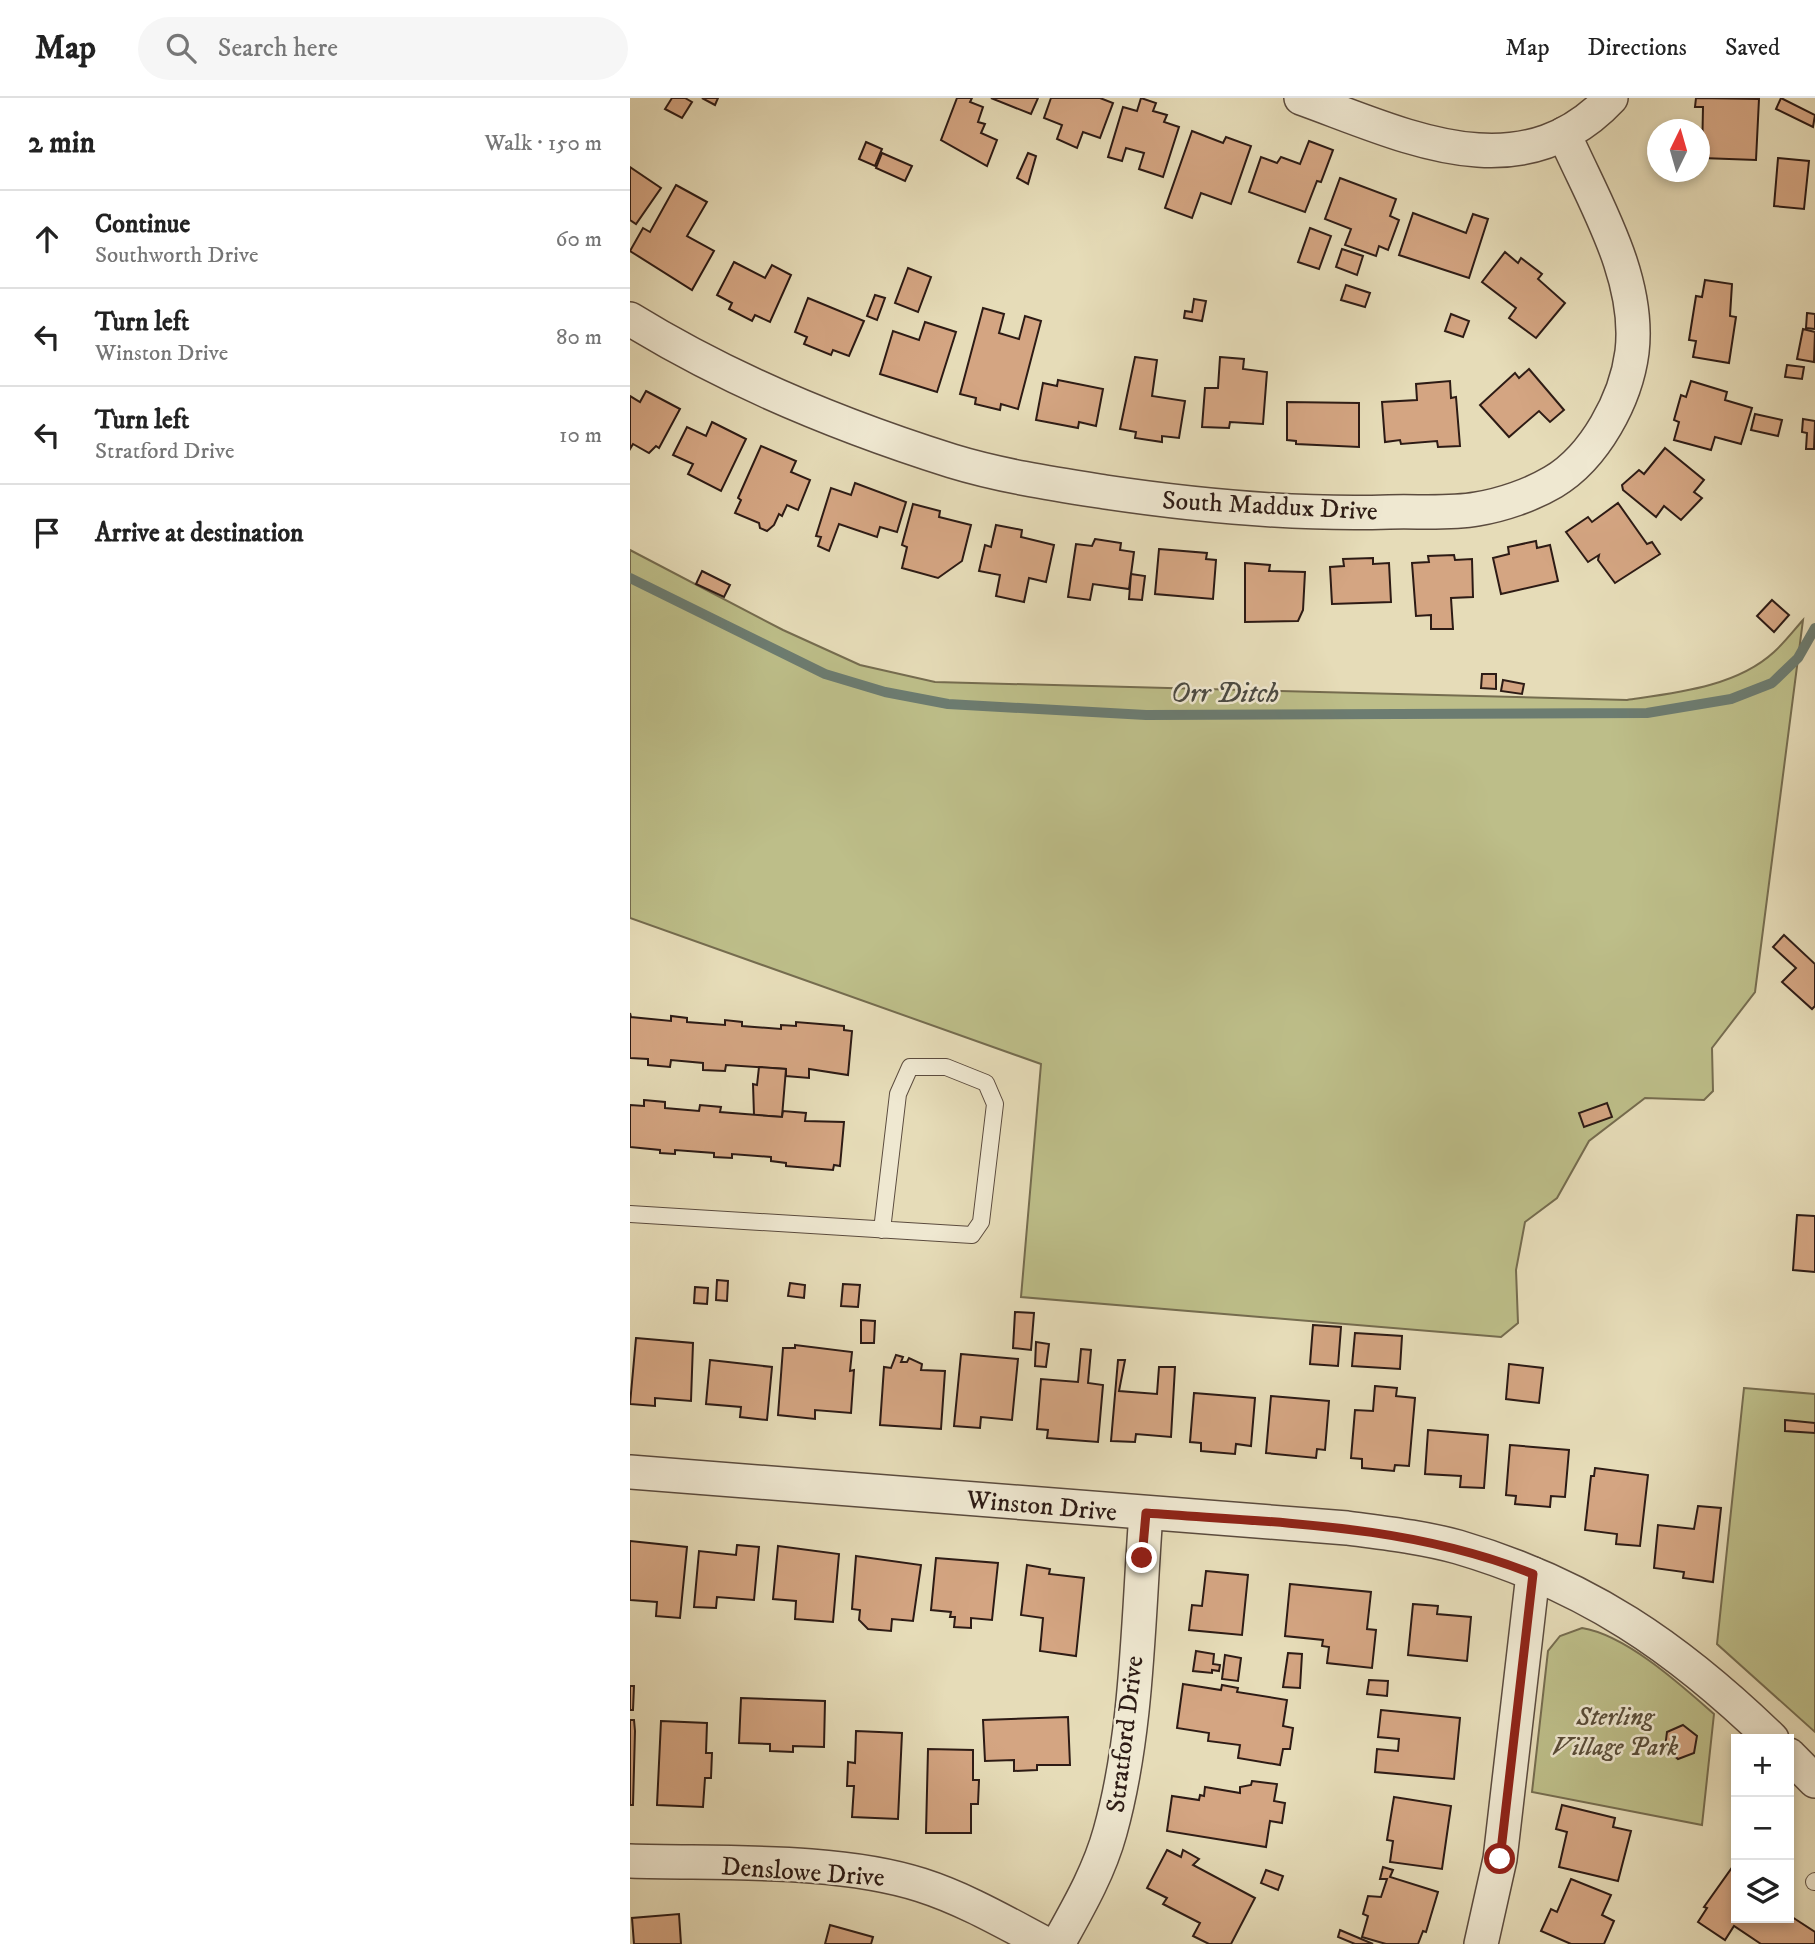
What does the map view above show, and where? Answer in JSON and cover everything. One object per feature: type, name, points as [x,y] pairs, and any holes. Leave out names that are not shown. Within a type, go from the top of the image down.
[{"type":"street","points":[[1301,98],[1420,141],[1458,150],[1500,152],[1533,148],[1564,134],[1611,98]]},
{"type":"street","name":"South Maddux Drive","points":[[630,319],[783,398],[855,428],[956,462],[1055,484],[1205,507],[1326,514],[1476,510],[1518,498],[1555,481],[1581,458],[1594,441],[1606,424],[1625,384],[1632,351],[1632,314],[1623,272],[1564,134]]},
{"type":"street","name":"Winston Drive","points":[[630,1472],[1348,1528],[1456,1546],[1533,1574],[1626,1620],[1674,1651],[1766,1734]]},
{"type":"street","name":"Stratford Drive","points":[[1058,1944],[1097,1872],[1120,1790],[1128,1739],[1146,1513]]},
{"type":"street","points":[[1481,1944],[1500,1859],[1533,1574]]},
{"type":"street","points":[[1794,1760],[1815,1781]]},
{"type":"street","name":"Denslowe Drive","points":[[630,1861],[825,1868],[893,1877],[923,1885],[982,1910],[1046,1944]]},
{"type":"lane","points":[[630,1214],[972,1236],[981,1222],[995,1104],[986,1083],[946,1067],[910,1067],[898,1094],[882,1230]]},
{"type":"green space","points":[[630,550],[783,630],[860,665],[935,682],[1627,700],[1704,686],[1742,673],[1774,652],[1803,620],[1755,992],[1712,1048],[1713,1091],[1704,1100],[1645,1098],[1589,1141],[1557,1198],[1525,1222],[1516,1270],[1518,1323],[1501,1337],[1021,1297],[1041,1064],[630,918]]},
{"type":"green space","points":[[1744,1388],[1815,1394],[1815,1732],[1717,1644]]},
{"type":"green space","name":"Sterling Village Park","points":[[1582,1628],[1599,1632],[1634,1650],[1669,1675],[1714,1714],[1702,1825],[1532,1792],[1548,1651],[1560,1636]]},
{"type":"building","points":[[672,98],[685,98],[692,102],[682,118],[665,109]]},
{"type":"building","points":[[702,98],[718,98],[715,105]]},
{"type":"building","points":[[957,98],[972,98],[970,102],[983,107],[978,122],[985,124],[981,133],[997,140],[987,166],[941,140]]},
{"type":"building","points":[[991,98],[1038,98],[1031,114]]},
{"type":"building","points":[[1051,98],[1100,98],[1113,103],[1100,138],[1083,132],[1077,148],[1057,139],[1062,125],[1044,118]]},
{"type":"building","points":[[1141,98],[1156,103],[1153,111],[1167,115],[1164,122],[1179,127],[1163,177],[1139,169],[1144,153],[1126,148],[1122,161],[1108,157],[1123,107],[1137,111]]},
{"type":"building","points":[[1696,98],[1759,99],[1756,160],[1710,158],[1710,119],[1703,119],[1703,107],[1695,107]]},
{"type":"building","points":[[1781,98],[1815,115],[1813,127],[1776,109]]},
{"type":"building","points":[[1192,131],[1223,143],[1226,137],[1251,146],[1231,204],[1201,193],[1192,218],[1165,208]]},
{"type":"building","points":[[1309,141],[1333,150],[1321,182],[1317,181],[1305,212],[1249,192],[1261,157],[1277,163],[1281,157],[1300,164]]},
{"type":"building","points":[[866,142],[882,149],[875,166],[859,159]]},
{"type":"building","points":[[882,153],[912,166],[905,181],[876,168]]},
{"type":"building","points":[[1028,153],[1036,156],[1028,184],[1017,178]]},
{"type":"building","points":[[1778,158],[1809,161],[1804,209],[1774,206]]},
{"type":"building","points":[[630,167],[661,188],[636,224],[630,220]]},
{"type":"building","points":[[1340,178],[1396,199],[1390,216],[1399,220],[1388,250],[1379,246],[1376,256],[1345,245],[1351,229],[1325,219]]},
{"type":"building","points":[[676,185],[707,202],[687,236],[714,251],[692,290],[630,251],[643,228],[650,232]]},
{"type":"building","points":[[1413,213],[1466,233],[1473,214],[1488,219],[1469,278],[1399,255]]},
{"type":"building","points":[[1310,228],[1331,236],[1319,269],[1298,262]]},
{"type":"building","points":[[1342,249],[1363,256],[1357,275],[1336,267]]},
{"type":"building","points":[[1505,252],[1518,263],[1521,258],[1542,274],[1538,279],[1565,303],[1536,338],[1509,318],[1516,308],[1482,282]]},
{"type":"building","points":[[734,262],[765,278],[772,265],[791,275],[770,322],[755,315],[752,321],[729,309],[732,303],[717,295]]},
{"type":"building","points":[[908,268],[931,277],[918,312],[895,303]]},
{"type":"building","points":[[1705,280],[1732,284],[1730,316],[1736,317],[1729,363],[1693,357],[1696,341],[1689,340],[1696,296],[1702,297]]},
{"type":"building","points":[[1346,285],[1370,293],[1365,307],[1341,300]]},
{"type":"building","points":[[875,295],[885,298],[877,320],[867,316]]},
{"type":"building","points":[[808,298],[864,321],[849,356],[833,350],[831,355],[804,344],[807,337],[795,332]]},
{"type":"building","points":[[1194,299],[1206,301],[1202,321],[1184,318],[1185,311],[1192,312]]},
{"type":"building","points":[[983,308],[1004,314],[999,333],[1019,339],[1025,316],[1041,321],[1018,409],[1001,404],[1000,410],[975,404],[976,398],[960,394]]},
{"type":"building","points":[[1807,313],[1815,314],[1815,329],[1806,328]]},
{"type":"building","points":[[1451,314],[1469,321],[1463,337],[1445,331]]},
{"type":"building","points":[[925,322],[956,332],[937,392],[880,374],[893,331],[919,340]]},
{"type":"building","points":[[1803,329],[1815,332],[1814,362],[1797,359]]},
{"type":"building","points":[[1135,357],[1157,360],[1152,396],[1185,401],[1179,438],[1162,436],[1162,442],[1135,438],[1136,432],[1120,429]]},
{"type":"building","points":[[1220,357],[1244,359],[1243,369],[1267,372],[1263,424],[1230,422],[1229,428],[1202,427],[1205,388],[1218,388]]},
{"type":"building","points":[[1787,365],[1804,367],[1802,379],[1785,377]]},
{"type":"building","points":[[1529,369],[1564,410],[1550,422],[1539,411],[1509,437],[1480,405],[1515,373],[1519,378]]},
{"type":"building","points":[[1058,380],[1103,389],[1096,426],[1079,422],[1078,428],[1036,420],[1043,383],[1057,386]]},
{"type":"building","points":[[1450,381],[1451,398],[1456,397],[1460,446],[1438,447],[1437,441],[1401,444],[1400,440],[1385,442],[1382,402],[1417,400],[1416,384]]},
{"type":"building","points":[[1691,381],[1727,392],[1725,400],[1752,408],[1741,444],[1715,437],[1711,450],[1674,440],[1679,422],[1674,420],[1681,395],[1686,397]]},
{"type":"building","points":[[646,391],[680,409],[659,448],[656,446],[649,453],[633,444],[630,449],[630,396],[640,402]]},
{"type":"building","points":[[1287,402],[1359,403],[1359,447],[1296,444],[1296,441],[1287,440]]},
{"type":"building","points":[[1755,414],[1782,420],[1778,436],[1751,430]]},
{"type":"building","points":[[1803,419],[1815,421],[1814,449],[1806,449],[1807,433],[1802,432]]},
{"type":"building","points":[[712,422],[746,439],[721,491],[688,474],[693,464],[673,455],[687,427],[706,436]]},
{"type":"building","points":[[761,446],[796,461],[791,472],[810,480],[798,510],[787,505],[782,516],[779,514],[774,525],[767,531],[760,528],[759,523],[735,513],[741,500],[738,498]]},
{"type":"building","points":[[1665,448],[1704,480],[1694,492],[1702,498],[1681,520],[1664,506],[1656,517],[1623,490],[1622,485],[1639,470],[1644,474]]},
{"type":"building","points":[[855,483],[906,502],[897,532],[880,527],[877,537],[839,524],[829,551],[818,546],[821,537],[816,536],[831,488],[851,495]]},
{"type":"building","points":[[1618,503],[1647,544],[1652,542],[1660,554],[1615,583],[1598,560],[1599,555],[1588,562],[1566,532],[1588,517],[1592,522]]},
{"type":"building","points":[[913,504],[940,511],[939,517],[971,525],[962,561],[938,578],[902,568],[907,547],[902,545]]},
{"type":"building","points":[[996,525],[1022,530],[1021,537],[1054,545],[1046,582],[1029,578],[1024,602],[996,596],[1000,575],[979,571],[985,545],[991,547]]},
{"type":"building","points":[[1095,539],[1121,543],[1120,550],[1134,552],[1129,589],[1093,584],[1090,600],[1068,597],[1076,544],[1092,546]]},
{"type":"building","points":[[1536,541],[1537,548],[1550,545],[1558,581],[1501,594],[1493,558],[1509,554],[1508,547]]},
{"type":"building","points":[[1159,549],[1207,553],[1206,559],[1216,560],[1213,599],[1155,594]]},
{"type":"building","points":[[1454,555],[1455,560],[1472,559],[1473,597],[1451,598],[1453,629],[1431,629],[1431,615],[1416,616],[1412,563],[1429,562],[1428,556]]},
{"type":"building","points":[[1373,558],[1373,564],[1389,563],[1391,602],[1332,604],[1330,567],[1344,566],[1343,559]]},
{"type":"building","points":[[1245,563],[1270,565],[1269,571],[1305,572],[1303,610],[1298,621],[1245,622]]},
{"type":"building","points":[[702,571],[730,585],[724,597],[696,584]]},
{"type":"building","points":[[1131,574],[1145,576],[1142,600],[1129,599]]},
{"type":"building","points":[[1772,600],[1789,615],[1774,632],[1757,616]]},
{"type":"building","points":[[1482,674],[1496,674],[1496,689],[1481,688]]},
{"type":"building","points":[[1503,680],[1524,684],[1522,694],[1501,691]]},
{"type":"building","points":[[1784,935],[1815,964],[1815,1006],[1812,1009],[1782,982],[1796,968],[1773,947]]},
{"type":"building","points":[[630,1013],[631,1017],[671,1021],[671,1016],[687,1018],[687,1022],[725,1025],[725,1020],[742,1022],[742,1026],[781,1029],[781,1025],[796,1026],[796,1022],[844,1026],[844,1030],[852,1031],[848,1075],[809,1069],[809,1078],[786,1076],[786,1069],[726,1065],[725,1071],[703,1070],[703,1063],[671,1060],[670,1067],[648,1065],[648,1059],[630,1058]]},
{"type":"building","points":[[759,1067],[786,1069],[782,1117],[754,1115],[753,1084],[757,1085]]},
{"type":"building","points":[[644,1100],[665,1102],[665,1108],[699,1111],[700,1105],[721,1107],[720,1112],[782,1117],[783,1111],[806,1113],[805,1121],[844,1122],[840,1166],[834,1165],[833,1170],[786,1166],[786,1163],[771,1161],[771,1157],[732,1154],[732,1158],[714,1157],[714,1153],[675,1150],[675,1154],[660,1153],[660,1150],[630,1147],[630,1105],[644,1106]]},
{"type":"building","points":[[1607,1103],[1612,1117],[1584,1127],[1579,1113]]},
{"type":"building","points":[[1797,1215],[1815,1216],[1815,1272],[1793,1270]]},
{"type":"building","points":[[717,1280],[728,1281],[727,1301],[716,1300]]},
{"type":"building","points":[[790,1283],[805,1285],[804,1298],[788,1296]]},
{"type":"building","points":[[843,1284],[860,1285],[858,1307],[841,1306]]},
{"type":"building","points":[[695,1287],[708,1288],[707,1304],[694,1303]]},
{"type":"building","points":[[1015,1312],[1034,1313],[1031,1350],[1013,1348]]},
{"type":"building","points":[[861,1320],[875,1321],[874,1343],[861,1343]]},
{"type":"building","points":[[1313,1325],[1341,1327],[1338,1366],[1310,1364]]},
{"type":"building","points":[[1355,1333],[1402,1336],[1400,1369],[1352,1366]]},
{"type":"building","points":[[636,1338],[693,1343],[691,1401],[655,1398],[655,1406],[630,1404]]},
{"type":"building","points":[[1036,1342],[1049,1344],[1046,1367],[1035,1366]]},
{"type":"building","points":[[795,1345],[852,1352],[850,1371],[854,1370],[851,1413],[815,1410],[815,1419],[778,1415],[783,1348],[795,1348]]},
{"type":"building","points":[[1081,1349],[1091,1350],[1088,1383],[1103,1385],[1098,1442],[1047,1438],[1048,1430],[1037,1429],[1041,1379],[1078,1382]]},
{"type":"building","points":[[961,1354],[1018,1359],[1012,1420],[981,1417],[980,1428],[954,1426]]},
{"type":"building","points":[[896,1355],[903,1357],[901,1362],[907,1362],[909,1358],[922,1364],[921,1370],[945,1371],[941,1429],[880,1425],[884,1367],[891,1368]]},
{"type":"building","points":[[710,1360],[772,1367],[767,1420],[740,1417],[741,1407],[706,1404]]},
{"type":"building","points":[[1118,1360],[1125,1360],[1119,1391],[1157,1394],[1159,1367],[1175,1367],[1171,1437],[1136,1434],[1135,1442],[1111,1441]]},
{"type":"building","points":[[1509,1364],[1543,1368],[1539,1403],[1506,1399]]},
{"type":"building","points":[[1375,1386],[1397,1388],[1396,1396],[1415,1398],[1409,1466],[1395,1465],[1394,1471],[1362,1468],[1362,1459],[1351,1458],[1355,1410],[1373,1411]]},
{"type":"building","points":[[1194,1393],[1255,1398],[1251,1446],[1236,1444],[1235,1454],[1201,1451],[1201,1443],[1190,1442]]},
{"type":"building","points":[[1271,1396],[1329,1401],[1325,1450],[1317,1449],[1316,1458],[1266,1453]]},
{"type":"building","points":[[1785,1420],[1815,1423],[1815,1433],[1785,1431]]},
{"type":"building","points":[[1428,1430],[1488,1435],[1484,1488],[1460,1487],[1461,1476],[1425,1474]]},
{"type":"building","points":[[1510,1445],[1569,1450],[1565,1497],[1551,1496],[1550,1507],[1515,1504],[1516,1496],[1506,1495]]},
{"type":"building","points":[[1595,1468],[1648,1475],[1640,1546],[1616,1544],[1617,1534],[1585,1530],[1591,1476],[1594,1476]]},
{"type":"building","points":[[1698,1506],[1721,1508],[1713,1582],[1683,1578],[1684,1572],[1654,1568],[1658,1525],[1694,1529]]},
{"type":"building","points":[[630,1541],[687,1547],[680,1618],[656,1616],[657,1602],[630,1600]]},
{"type":"building","points":[[737,1545],[759,1547],[754,1600],[717,1597],[716,1608],[694,1607],[699,1551],[736,1555]]},
{"type":"building","points":[[778,1546],[839,1554],[833,1622],[795,1619],[796,1601],[773,1599]]},
{"type":"building","points":[[856,1556],[921,1565],[913,1621],[892,1619],[891,1631],[868,1629],[859,1620],[860,1610],[852,1609]]},
{"type":"building","points":[[936,1558],[998,1563],[992,1620],[971,1618],[971,1628],[954,1627],[955,1617],[950,1617],[951,1612],[931,1610]]},
{"type":"building","points":[[1027,1565],[1050,1569],[1049,1574],[1084,1578],[1076,1656],[1040,1651],[1043,1618],[1021,1615]]},
{"type":"building","points":[[1206,1571],[1248,1575],[1242,1635],[1189,1630],[1192,1605],[1202,1606]]},
{"type":"building","points":[[1290,1584],[1371,1592],[1367,1629],[1376,1630],[1372,1668],[1327,1663],[1329,1647],[1322,1646],[1323,1640],[1285,1636]]},
{"type":"building","points":[[1413,1604],[1438,1606],[1437,1614],[1471,1617],[1467,1661],[1408,1655]]},
{"type":"building","points":[[1196,1651],[1214,1654],[1213,1664],[1220,1665],[1219,1671],[1193,1671]]},
{"type":"building","points":[[1288,1653],[1302,1654],[1300,1688],[1283,1687]]},
{"type":"building","points":[[1225,1655],[1241,1658],[1238,1681],[1222,1679]]},
{"type":"building","points":[[1369,1680],[1388,1681],[1387,1696],[1367,1694]]},
{"type":"building","points":[[1183,1684],[1221,1690],[1222,1685],[1238,1688],[1237,1692],[1287,1700],[1283,1726],[1293,1728],[1290,1749],[1283,1749],[1280,1765],[1238,1758],[1240,1745],[1208,1741],[1209,1733],[1177,1728]]},
{"type":"building","points":[[630,1686],[634,1686],[633,1710],[630,1710]]},
{"type":"building","points":[[741,1698],[825,1701],[824,1747],[793,1746],[793,1752],[770,1751],[770,1744],[739,1743]]},
{"type":"building","points":[[1381,1710],[1460,1718],[1454,1779],[1375,1772],[1377,1749],[1398,1751],[1399,1739],[1378,1737]]},
{"type":"building","points":[[1068,1717],[1070,1765],[1037,1765],[1037,1770],[1014,1771],[1014,1760],[985,1761],[983,1720]]},
{"type":"building","points":[[630,1720],[634,1720],[635,1731],[633,1805],[630,1805]]},
{"type":"building","points":[[661,1721],[707,1723],[706,1753],[712,1753],[711,1778],[705,1778],[703,1807],[657,1805]]},
{"type":"building","points":[[1683,1725],[1697,1736],[1694,1753],[1678,1759],[1665,1748],[1667,1732]]},
{"type":"building","points":[[856,1731],[902,1733],[898,1819],[852,1817],[854,1786],[847,1786],[848,1762],[855,1763]]},
{"type":"building","points":[[928,1749],[973,1750],[973,1780],[979,1780],[978,1804],[971,1804],[971,1833],[926,1833]]},
{"type":"building","points":[[1252,1781],[1277,1784],[1274,1801],[1285,1803],[1282,1823],[1270,1821],[1266,1847],[1167,1831],[1172,1796],[1199,1800],[1200,1795],[1204,1796],[1205,1787],[1240,1793],[1240,1787],[1251,1785]]},
{"type":"building","points":[[1394,1797],[1451,1806],[1442,1869],[1390,1862],[1393,1841],[1387,1840]]},
{"type":"building","points":[[1562,1805],[1615,1818],[1613,1827],[1631,1831],[1618,1881],[1559,1867],[1567,1832],[1556,1829]]},
{"type":"building","points":[[1167,1850],[1181,1857],[1183,1850],[1199,1859],[1193,1865],[1255,1898],[1231,1944],[1209,1944],[1193,1936],[1200,1923],[1163,1904],[1167,1898],[1147,1888]]},
{"type":"building","points":[[1383,1867],[1393,1870],[1390,1877],[1438,1892],[1426,1932],[1423,1931],[1418,1944],[1386,1944],[1362,1937],[1368,1916],[1363,1914],[1368,1896],[1381,1897],[1387,1879],[1380,1879]]},
{"type":"building","points":[[1731,1869],[1731,1923],[1794,1923],[1794,1918],[1815,1932],[1815,1944],[1761,1944],[1734,1926],[1725,1940],[1698,1922],[1707,1908],[1704,1907]]},
{"type":"building","points":[[1266,1870],[1283,1876],[1278,1890],[1261,1883]]},
{"type":"building","points":[[1571,1879],[1611,1895],[1602,1915],[1614,1921],[1604,1944],[1571,1944],[1541,1931],[1551,1909],[1557,1912]]},
{"type":"building","points":[[679,1914],[681,1944],[634,1944],[632,1918]]},
{"type":"building","points":[[830,1925],[873,1937],[871,1944],[825,1944]]},
{"type":"building","points":[[1340,1930],[1373,1944],[1355,1944],[1338,1937]]},
{"type":"waterway","name":"Orr Ditch","points":[[630,578],[825,674],[885,692],[948,704],[1146,715],[1647,713],[1731,699],[1772,683],[1798,658],[1815,628]]},
{"type":"route","points":[[1142,1558],[1146,1513],[1348,1528],[1402,1535],[1456,1546],[1533,1574],[1500,1859]]}]
